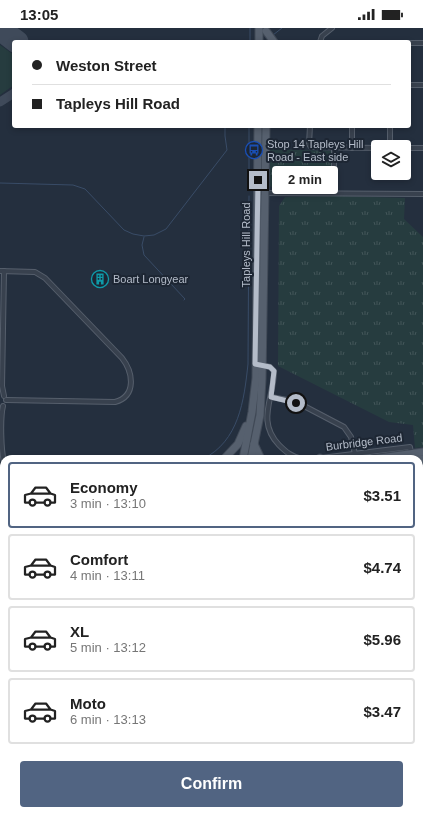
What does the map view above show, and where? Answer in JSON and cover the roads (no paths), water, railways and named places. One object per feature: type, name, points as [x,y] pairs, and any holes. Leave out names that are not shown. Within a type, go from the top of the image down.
[{"type":"main road","points":[[260,40],[264,29]]},
{"type":"main road","points":[[264,29],[266,40]]},
{"type":"main road","points":[[264,29],[272,40]]},
{"type":"main road","name":"Tapleys Hill Road","points":[[252,455],[260,415],[259,365],[261,193],[258,128]]},
{"type":"main road","name":"Tapleys Hill Road","points":[[261,193],[266,128]]},
{"type":"main road","name":"Tapleys Hill Road","points":[[244,455],[259,365]]},
{"type":"main road","points":[[228,455],[241,439],[252,412]]},
{"type":"main road","points":[[254,444],[259,455]]},
{"type":"main road","name":"Burbridge Road","points":[[406,455],[423,452]]},
{"type":"street","points":[[321,40],[322,36],[332,28]]},
{"type":"street","points":[[411,43],[423,43]]},
{"type":"street","points":[[411,85],[423,85]]},
{"type":"street","points":[[310,128],[309,144],[311,147],[371,148]]},
{"type":"street","points":[[352,128],[352,148]]},
{"type":"street","points":[[390,128],[390,140]]},
{"type":"street","points":[[334,148],[334,193]]},
{"type":"street","points":[[411,148],[423,148]]},
{"type":"street","points":[[261,193],[423,194]]},
{"type":"street","points":[[3,396],[115,402],[124,399],[130,390],[130,372],[127,364],[40,274],[35,272],[2,271],[3,455]]},
{"type":"street","points":[[259,365],[273,368],[274,371],[267,423],[272,436],[288,453],[293,455]]},
{"type":"street","points":[[271,397],[287,400],[304,406],[344,427],[351,437],[355,454]]},
{"type":"street","name":"Burbridge Road","points":[[348,455],[410,447],[411,454]]},
{"type":"waterway","points":[[250,28],[250,40]]},
{"type":"waterway","points":[[273,35],[282,28]]},
{"type":"waterway","points":[[0,183],[73,185],[85,189],[124,230],[133,234],[144,236],[154,235],[166,229],[227,150],[225,128]]},
{"type":"waterway","points":[[249,128],[249,190]]},
{"type":"waterway","points":[[209,455],[225,442],[232,431],[238,419],[244,392],[248,364],[249,196]]},
{"type":"waterway","points":[[144,237],[142,245],[144,255],[185,299],[184,300]]},
{"type":"place","name":"Stop 14 Tapleys Hill Road - East side","points":[[254,150]]},
{"type":"place","name":"Boart Longyear","points":[[100,279]]}]
